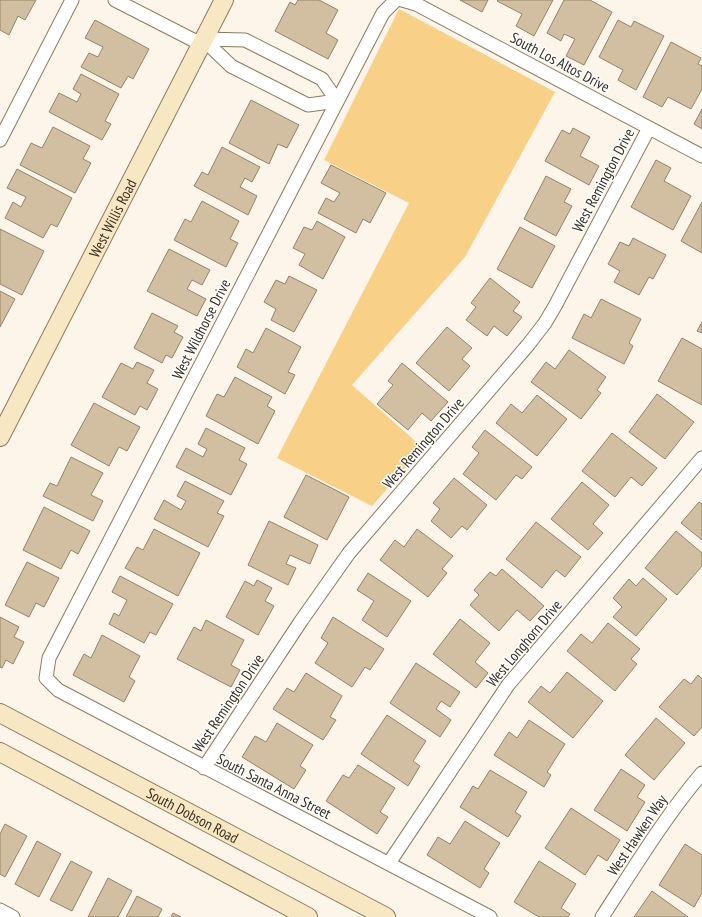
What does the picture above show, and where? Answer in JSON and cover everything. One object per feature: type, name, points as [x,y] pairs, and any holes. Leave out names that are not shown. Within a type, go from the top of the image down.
[{"type":"main road","name":"West Willis Road","points":[[0,437],[224,0]]},
{"type":"main road","name":"South Dobson Road","points":[[0,713],[386,917]]},
{"type":"main road","points":[[0,752],[308,917]]},
{"type":"street","points":[[0,140],[72,0]]},
{"type":"street","points":[[115,0],[202,42],[231,66],[308,105],[337,101],[322,79],[245,40],[202,42]]},
{"type":"street","name":"West Wildhorse Drive","points":[[46,678],[49,658],[383,13],[396,0]]},
{"type":"street","name":"South Los Altos Drive","points":[[402,0],[416,4],[702,156]]},
{"type":"street","name":"West Remington Drive","points":[[204,768],[301,621],[349,553],[528,345],[545,323],[648,128]]},
{"type":"street","name":"West Longhorn Drive","points":[[389,863],[508,685],[702,458]]},
{"type":"street","name":"South Santa Anna Street","points":[[46,678],[58,690],[490,917]]},
{"type":"street","name":"West Hawken Way","points":[[602,917],[664,821],[702,773]]},
{"type":"street","points":[[0,910],[13,917]]},
{"type":"shaded area","points":[[399,9],[555,92],[465,257],[352,385],[423,448],[372,506],[277,458],[409,203],[324,160]]},
{"type":"building","points":[[0,0],[36,0],[25,20],[18,16],[9,35],[0,30]]},
{"type":"building","points":[[298,0],[319,0],[338,10],[326,33],[338,40],[328,59],[275,31],[290,2],[295,5]]},
{"type":"building","points":[[460,0],[488,0],[482,12]]},
{"type":"building","points":[[553,0],[534,36],[516,26],[522,14],[497,1]]},
{"type":"building","points":[[564,0],[590,0],[612,12],[584,65],[566,56],[575,39],[564,34],[561,41],[547,33]]},
{"type":"building","points":[[95,20],[149,49],[133,79],[128,76],[121,88],[81,67],[89,53],[98,57],[103,47],[85,38]]},
{"type":"building","points":[[618,20],[631,27],[634,21],[664,36],[636,90],[618,80],[623,70],[599,57]]},
{"type":"building","points":[[671,42],[701,58],[698,64],[702,66],[702,89],[691,109],[668,97],[662,107],[643,97]]},
{"type":"building","points":[[81,74],[119,94],[105,121],[111,124],[102,140],[49,112],[59,93],[77,102],[81,94],[73,89]]},
{"type":"building","points":[[251,100],[299,125],[287,148],[278,144],[269,164],[229,143]]},
{"type":"building","points":[[702,109],[702,129],[694,124]]},
{"type":"building","points":[[53,127],[90,146],[83,159],[91,163],[75,193],[20,165],[31,143],[42,148]]},
{"type":"building","points":[[573,128],[590,137],[580,156],[599,166],[589,185],[545,161],[562,130],[570,134]]},
{"type":"building","points":[[222,147],[260,167],[252,182],[245,178],[240,187],[257,196],[248,215],[194,186],[202,172],[208,175]]},
{"type":"building","points":[[656,160],[671,168],[664,181],[691,196],[673,230],[631,207]]},
{"type":"building","points":[[331,165],[386,193],[370,223],[363,219],[356,233],[318,213],[326,198],[334,202],[340,193],[321,183]]},
{"type":"building","points":[[17,169],[72,198],[57,227],[51,224],[43,238],[5,218],[13,202],[21,207],[26,197],[7,188]]},
{"type":"building","points":[[546,176],[571,189],[564,202],[572,206],[556,236],[524,219]]},
{"type":"building","points":[[202,201],[239,221],[230,239],[238,243],[226,267],[174,240],[185,219],[191,222]]},
{"type":"building","points":[[702,202],[702,253],[681,241]]},
{"type":"building","points":[[317,221],[345,237],[323,279],[299,265],[305,254],[293,248],[304,227],[312,230]]},
{"type":"building","points":[[520,227],[555,246],[532,288],[497,269]]},
{"type":"building","points":[[0,229],[44,251],[22,295],[0,284]]},
{"type":"building","points":[[633,238],[666,255],[653,279],[649,277],[639,295],[614,282],[620,271],[608,264],[620,242],[629,246]]},
{"type":"building","points":[[169,249],[210,270],[202,285],[192,280],[187,289],[206,299],[197,316],[147,291]]},
{"type":"building","points":[[289,276],[317,290],[294,332],[271,320],[276,309],[264,302],[276,280],[285,284]]},
{"type":"building","points":[[490,278],[520,302],[513,311],[522,317],[507,336],[494,326],[487,336],[466,320],[476,307],[471,303]]},
{"type":"building","points":[[0,291],[15,299],[0,327]]},
{"type":"building","points":[[601,299],[641,319],[629,343],[633,346],[624,364],[572,338],[584,314],[591,318]]},
{"type":"building","points":[[152,313],[178,326],[174,332],[183,337],[172,358],[166,355],[162,363],[134,348]]},
{"type":"building","points":[[702,322],[702,333],[697,331]]},
{"type":"building","points":[[447,327],[472,348],[462,359],[470,366],[449,391],[416,363]]},
{"type":"building","points":[[266,328],[301,347],[288,372],[295,375],[285,394],[237,367],[246,349],[253,353]]},
{"type":"building","points":[[682,338],[702,349],[702,405],[658,381]]},
{"type":"building","points":[[569,350],[606,377],[597,390],[601,393],[581,419],[531,382],[546,362],[555,369]]},
{"type":"building","points":[[137,362],[154,370],[147,383],[158,389],[147,410],[140,406],[135,415],[102,397],[121,363],[133,369]]},
{"type":"building","points":[[402,363],[448,402],[431,421],[422,413],[408,430],[377,404],[393,385],[388,381]]},
{"type":"building","points":[[235,377],[272,397],[267,406],[275,411],[258,444],[206,416],[217,394],[224,397]]},
{"type":"building","points":[[657,394],[694,422],[665,459],[629,432]]},
{"type":"building","points":[[537,395],[567,419],[537,456],[496,423],[511,404],[522,413]]},
{"type":"building","points":[[94,403],[140,427],[127,451],[119,447],[109,466],[71,445]]},
{"type":"building","points":[[206,428],[245,448],[239,460],[247,464],[231,495],[176,467],[186,448],[203,457],[207,449],[198,444]]},
{"type":"building","points":[[485,430],[532,467],[522,479],[516,475],[496,500],[463,474],[479,453],[472,447]]},
{"type":"building","points":[[612,433],[657,468],[642,486],[631,477],[615,497],[582,471]]},
{"type":"building","points":[[71,457],[103,473],[91,495],[103,501],[93,521],[43,496],[50,483],[57,486]]},
{"type":"building","points":[[306,475],[349,497],[327,540],[284,517]]},
{"type":"building","points":[[454,478],[487,505],[467,530],[462,526],[451,538],[431,521],[440,509],[433,503]]},
{"type":"building","points":[[185,481],[224,501],[217,513],[224,516],[208,547],[154,519],[164,500],[181,510],[186,501],[177,496]]},
{"type":"building","points":[[582,482],[609,505],[593,524],[603,533],[588,550],[551,519]]},
{"type":"building","points":[[699,502],[702,504],[702,540],[681,523]]},
{"type":"building","points":[[44,507],[90,531],[78,554],[71,550],[61,569],[23,550]]},
{"type":"building","points":[[269,521],[318,545],[310,564],[290,555],[286,564],[296,568],[288,585],[248,565]]},
{"type":"building","points":[[536,522],[581,557],[565,577],[556,570],[542,588],[506,559]]},
{"type":"building","points":[[154,529],[200,553],[178,596],[125,568],[137,547],[143,550]]},
{"type":"building","points":[[417,529],[453,556],[442,569],[447,573],[428,597],[380,560],[395,540],[404,547]]},
{"type":"building","points":[[676,531],[702,553],[702,566],[677,595],[645,568]]},
{"type":"building","points":[[27,562],[59,578],[44,607],[36,603],[29,617],[5,605]]},
{"type":"building","points":[[502,569],[544,606],[530,621],[517,610],[499,631],[470,605],[479,595],[474,590],[490,572],[496,576]]},
{"type":"building","points":[[368,573],[411,601],[387,637],[362,620],[374,601],[357,590]]},
{"type":"building","points":[[120,576],[173,604],[156,635],[150,632],[144,643],[109,624],[114,613],[119,616],[127,600],[112,592]]},
{"type":"building","points":[[643,578],[667,599],[636,636],[613,617],[622,607],[613,598],[629,579],[636,586]]},
{"type":"building","points":[[257,580],[272,588],[265,601],[274,606],[258,635],[226,617],[245,581],[254,586]]},
{"type":"building","points":[[0,617],[19,627],[14,637],[24,642],[13,664],[6,660],[2,668],[0,667]]},
{"type":"building","points":[[333,617],[384,649],[370,670],[365,667],[352,687],[315,663],[328,643],[321,638]]},
{"type":"building","points":[[460,619],[490,643],[475,662],[488,673],[476,688],[433,654]]},
{"type":"building","points":[[206,620],[244,640],[231,665],[240,670],[231,687],[177,659],[194,627],[201,631]]},
{"type":"building","points":[[608,623],[640,649],[631,659],[637,664],[615,691],[567,651],[581,634],[592,643]]},
{"type":"building","points":[[102,635],[140,656],[129,677],[135,681],[124,702],[73,675],[84,654],[91,658]]},
{"type":"building","points":[[416,663],[460,692],[450,707],[441,701],[436,709],[451,720],[440,737],[390,703]]},
{"type":"building","points":[[567,672],[603,701],[573,738],[528,702],[541,686],[550,693]]},
{"type":"building","points":[[306,673],[342,696],[330,717],[336,720],[323,740],[273,709],[287,688],[294,692]]},
{"type":"building","points":[[698,675],[702,679],[702,727],[694,736],[659,707],[684,679],[691,684]]},
{"type":"building","points":[[387,715],[426,741],[413,761],[420,766],[408,786],[361,754]]},
{"type":"building","points":[[656,718],[685,743],[654,780],[625,755]]},
{"type":"building","points":[[529,720],[565,744],[547,772],[551,775],[544,787],[494,755],[509,732],[517,738]]},
{"type":"building","points":[[277,723],[313,745],[300,766],[306,770],[294,789],[242,757],[255,736],[266,742]]},
{"type":"building","points":[[358,765],[395,788],[380,812],[388,817],[377,834],[326,801],[343,775],[349,778]]},
{"type":"building","points":[[621,769],[645,785],[637,797],[645,802],[627,831],[594,810]]},
{"type":"building","points":[[490,770],[527,792],[515,812],[521,816],[508,837],[460,807],[473,786],[478,789]]},
{"type":"building","points":[[571,808],[620,840],[607,861],[598,855],[585,875],[545,848]]},
{"type":"building","points":[[465,821],[500,843],[484,869],[489,873],[480,888],[427,855],[438,837],[450,844]]},
{"type":"building","points":[[5,824],[27,836],[5,877],[0,874],[0,834]]},
{"type":"building","points":[[37,841],[61,854],[39,897],[15,884]]},
{"type":"building","points":[[685,844],[702,855],[702,893],[694,907],[659,885]]},
{"type":"building","points":[[71,861],[92,872],[72,911],[50,900]]},
{"type":"building","points":[[539,861],[576,884],[561,908],[570,914],[568,917],[539,917],[514,902]]},
{"type":"building","points":[[108,878],[132,891],[118,917],[88,917]]},
{"type":"building","points":[[652,891],[688,917],[634,917]]},
{"type":"building","points":[[137,896],[162,909],[158,917],[126,917]]},
{"type":"building","points":[[173,913],[181,917],[171,917]]}]
